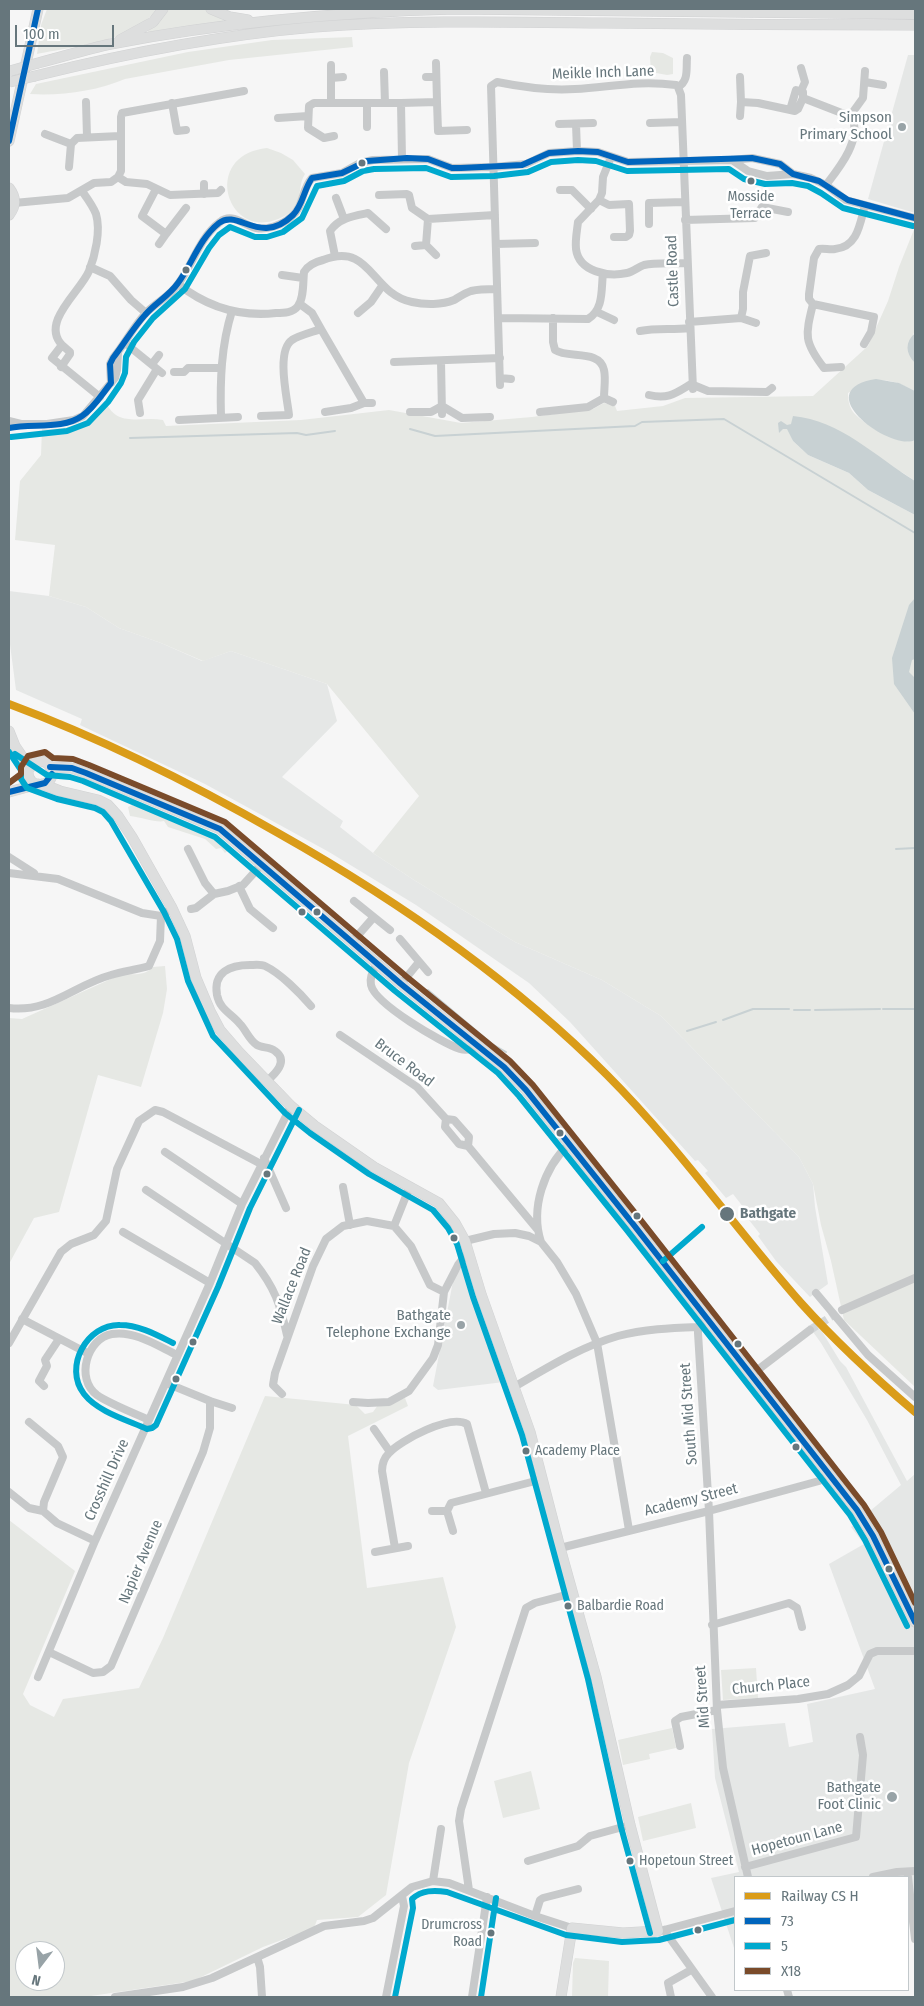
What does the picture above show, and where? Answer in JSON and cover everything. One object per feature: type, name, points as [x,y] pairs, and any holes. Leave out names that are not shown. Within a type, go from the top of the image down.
[{"type":"main road","points":[[9,140],[38,9]]},
{"type":"main road","points":[[110,45],[153,22],[163,9]]},
{"type":"main road","points":[[211,9],[230,17],[255,21]]},
{"type":"main road","points":[[10,71],[110,45],[255,21],[386,11],[455,9],[915,14]]},
{"type":"main road","points":[[10,82],[95,61],[177,45],[312,28],[382,23],[524,21],[915,25]]},
{"type":"main road","points":[[9,215],[12,196]]},
{"type":"main road","points":[[10,735],[39,761],[46,762],[42,776]]},
{"type":"main road","points":[[10,735],[42,776],[60,791],[98,800],[108,806],[118,816],[172,908],[185,936],[196,978],[210,1012],[220,1030],[290,1106],[374,1167],[439,1203],[455,1223],[465,1241],[530,1432],[596,1677],[630,1825],[661,1931],[623,1933],[572,1928],[560,1997]]},
{"type":"main road","points":[[11,792],[42,776],[72,768],[220,829],[401,984],[504,1067],[526,1090],[857,1510],[874,1536],[915,1622]]},
{"type":"street","points":[[683,160],[681,95],[678,87],[686,80],[687,58]]},
{"type":"street","points":[[436,63],[438,131],[467,130]]},
{"type":"street","points":[[331,65],[331,103]]},
{"type":"street","points":[[740,102],[758,103],[797,110],[807,80],[801,68]]},
{"type":"street","points":[[850,116],[863,98],[865,70]]},
{"type":"street","points":[[384,72],[385,103]]},
{"type":"street","points":[[740,76],[740,116]]},
{"type":"street","points":[[331,78],[343,77]]},
{"type":"street","points":[[426,77],[436,77]]},
{"type":"street","name":"Meikle Inch Lane","points":[[494,167],[491,86],[497,82],[562,90],[647,82],[678,87]]},
{"type":"street","points":[[864,82],[883,84]]},
{"type":"street","points":[[12,196],[37,200],[68,198],[94,183],[111,182],[118,177],[121,171],[120,136],[122,114],[172,103],[244,91]]},
{"type":"street","points":[[802,95],[850,116],[854,126],[846,156],[826,185]]},
{"type":"street","points":[[86,102],[87,137]]},
{"type":"street","points":[[334,136],[324,138],[308,128],[309,106],[314,103],[437,102]]},
{"type":"street","points":[[172,103],[177,132]]},
{"type":"street","points":[[367,103],[368,127]]},
{"type":"street","points":[[401,103],[402,158]]},
{"type":"street","points":[[278,118],[308,116]]},
{"type":"street","points":[[650,123],[682,122]]},
{"type":"street","points":[[559,124],[594,123]]},
{"type":"street","points":[[576,124],[577,151]]},
{"type":"street","points":[[168,134],[186,130]]},
{"type":"street","points":[[45,134],[71,144]]},
{"type":"street","points":[[69,167],[71,144],[77,138],[120,136]]},
{"type":"street","points":[[9,421],[21,424],[47,424],[74,420],[83,416],[100,397],[116,374],[118,352],[124,342],[146,313],[178,284],[187,271],[195,252],[220,222],[226,218],[234,218],[256,228],[274,226],[292,217],[298,209],[304,191],[312,178],[342,173],[367,161],[428,158],[452,168],[494,167],[526,164],[549,153],[577,151],[598,152],[628,162],[732,160],[745,158],[766,160],[780,164],[793,174],[826,185],[846,200],[915,218]]},
{"type":"street","points":[[611,157],[603,178],[602,193],[599,200],[578,222],[576,251],[584,265],[593,271],[625,274],[646,265],[687,263]]},
{"type":"street","name":"Castle Road","points":[[683,160],[692,387]]},
{"type":"street","points":[[732,160],[748,171],[767,176],[793,174]]},
{"type":"street","points":[[494,167],[500,382],[511,379]]},
{"type":"street","points":[[118,177],[126,182],[142,182],[170,195],[218,193],[221,190]]},
{"type":"street","points":[[204,184],[204,194]]},
{"type":"street","points":[[156,189],[142,216],[166,234]]},
{"type":"street","points":[[560,190],[572,190],[591,209]]},
{"type":"street","points":[[61,367],[70,352],[56,336],[60,313],[86,277],[94,253],[96,215],[82,191]]},
{"type":"street","points":[[379,195],[407,194],[409,195],[412,208],[428,219],[496,215]]},
{"type":"street","points":[[336,198],[344,219]]},
{"type":"street","points":[[599,200],[608,204],[630,204],[629,235],[626,237],[614,237]]},
{"type":"street","name":"Castle Road","points":[[649,224],[649,203],[684,202]]},
{"type":"street","points":[[841,367],[824,368],[808,341],[807,330],[813,304],[809,297],[815,253],[819,249],[836,249],[849,244],[858,230],[865,205]]},
{"type":"street","name":"Castle Road","points":[[685,220],[755,218],[762,207],[788,212]]},
{"type":"street","points":[[159,244],[186,208]]},
{"type":"street","points":[[335,256],[330,231],[344,219],[368,213],[386,229]]},
{"type":"street","points":[[428,219],[426,245],[436,255]]},
{"type":"street","points":[[496,244],[535,243]]},
{"type":"street","points":[[415,246],[426,245]]},
{"type":"street","points":[[741,318],[743,292],[750,256],[766,253]]},
{"type":"street","points":[[178,284],[205,302],[232,312],[263,315],[287,312],[295,309],[300,304],[304,272],[309,266],[335,256],[346,256],[365,264],[382,286],[402,299],[414,303],[447,302],[472,290],[497,288]]},
{"type":"street","points":[[90,267],[110,276],[131,300],[146,313]]},
{"type":"street","points":[[499,318],[588,319],[600,307],[603,273]]},
{"type":"street","points":[[282,275],[304,278]]},
{"type":"street","points":[[358,313],[371,302],[382,286]]},
{"type":"street","points":[[300,304],[312,313],[368,403],[325,412]]},
{"type":"street","points":[[813,304],[874,317],[871,332],[864,344]]},
{"type":"street","points":[[862,314],[864,305]]},
{"type":"street","points":[[221,417],[223,344],[232,312]]},
{"type":"street","points":[[597,312],[614,320]]},
{"type":"street","points":[[553,318],[553,342],[556,350],[565,355],[590,357],[601,364],[604,369],[604,398]]},
{"type":"street","name":"Castle Road","points":[[640,331],[657,328],[676,330],[689,325],[741,318],[756,323]]},
{"type":"street","points":[[261,416],[293,414],[283,360],[286,348],[292,340],[322,329]]},
{"type":"street","points":[[124,342],[157,369]]},
{"type":"street","points":[[62,345],[52,358],[100,397]]},
{"type":"street","points":[[140,413],[138,400],[157,369],[159,355]]},
{"type":"street","points":[[394,362],[500,358]]},
{"type":"street","points":[[441,361],[442,414]]},
{"type":"street","points":[[174,372],[184,372],[188,368],[221,368]]},
{"type":"street","points":[[649,395],[660,398],[692,387],[708,391],[767,392],[772,388]]},
{"type":"street","points":[[604,398],[613,402]]},
{"type":"street","points":[[540,412],[588,407],[604,398]]},
{"type":"street","points":[[410,412],[431,412],[442,406]]},
{"type":"street","points":[[442,406],[462,418],[490,417]]},
{"type":"street","points":[[179,420],[221,417],[238,418]]},
{"type":"street","points":[[9,428],[21,424]]},
{"type":"street","points":[[188,849],[205,883],[214,894]]},
{"type":"street","points":[[9,857],[38,875]]},
{"type":"street","points":[[191,909],[196,908],[214,894],[243,885],[262,864]]},
{"type":"street","points":[[9,873],[38,875],[58,879],[142,913],[161,916],[172,908]]},
{"type":"street","points":[[239,886],[250,909],[273,928]]},
{"type":"street","points":[[354,901],[390,930]]},
{"type":"street","points":[[9,1008],[22,1010],[43,1006],[110,975],[149,966],[160,941],[161,916]]},
{"type":"street","points":[[352,942],[373,918]]},
{"type":"street","points":[[400,939],[428,972]]},
{"type":"street","points":[[401,984],[419,962]]},
{"type":"street","points":[[377,963],[371,976],[370,985],[383,1002],[420,1028],[461,1050],[470,1050],[479,1046]]},
{"type":"street","points":[[267,1081],[278,1070],[281,1058],[275,1051],[253,1042],[240,1023],[219,1004],[216,992],[221,974],[228,968],[244,965],[264,965],[297,990],[311,1006]]},
{"type":"street","name":"Bruce Road","points":[[340,1035],[417,1087],[446,1119],[454,1120],[469,1136],[468,1146]]},
{"type":"street","name":"Crosshill Drive","points":[[38,1677],[95,1541],[227,1244],[242,1204],[290,1106]]},
{"type":"street","points":[[9,1343],[61,1252],[71,1244],[94,1235],[106,1221],[117,1169],[139,1121],[155,1110],[163,1112],[263,1161],[286,1208]]},
{"type":"street","name":"Bruce Road","points":[[446,1119],[445,1127],[459,1144],[468,1146],[537,1229]]},
{"type":"street","points":[[569,1144],[551,1166],[544,1183],[540,1199],[537,1229],[541,1242],[557,1262],[576,1294],[597,1343],[629,1530]]},
{"type":"street","points":[[164,1152],[242,1204]]},
{"type":"street","points":[[410,1186],[394,1226],[411,1246],[430,1285],[444,1292]]},
{"type":"street","points":[[343,1187],[350,1225]]},
{"type":"street","points":[[146,1190],[254,1263],[268,1279],[280,1304],[287,1335]]},
{"type":"street","name":"Wallace Road","points":[[282,1394],[273,1385],[275,1372],[313,1266],[326,1239],[343,1226],[367,1221],[394,1226]]},
{"type":"street","points":[[123,1232],[210,1283]]},
{"type":"street","points":[[465,1241],[494,1234],[515,1233],[529,1236],[541,1242]]},
{"type":"street","points":[[353,1402],[368,1404],[389,1402],[409,1391],[433,1358],[438,1344],[444,1292],[458,1265],[468,1252]]},
{"type":"street","points":[[842,1310],[915,1278]]},
{"type":"street","points":[[816,1292],[868,1355],[915,1397]]},
{"type":"street","points":[[22,1319],[89,1354]]},
{"type":"street","points":[[514,1387],[563,1359],[597,1343],[639,1332],[698,1327],[707,1319]]},
{"type":"street","name":"South Mid Street","points":[[698,1327],[709,1511]]},
{"type":"street","points":[[751,1375],[810,1330]]},
{"type":"street","points":[[149,1420],[96,1394],[88,1384],[85,1370],[89,1354],[99,1339],[112,1334],[132,1336],[148,1341],[177,1355]]},
{"type":"street","points":[[44,1386],[39,1381],[48,1366],[46,1360],[59,1339]]},
{"type":"street","points":[[166,1383],[232,1408]]},
{"type":"street","name":"Napier Avenue","points":[[49,1652],[94,1673],[103,1672],[111,1666],[203,1452],[210,1428],[210,1401]]},
{"type":"street","points":[[29,1422],[58,1446],[63,1457],[44,1502],[43,1511]]},
{"type":"street","points":[[395,1548],[382,1464],[390,1452],[427,1429],[463,1422],[468,1427],[486,1493]]},
{"type":"street","points":[[374,1429],[390,1452]]},
{"type":"street","name":"Academy Street","points":[[560,1548],[819,1481],[827,1474]]},
{"type":"street","points":[[454,1531],[447,1510],[451,1503],[543,1479]]},
{"type":"street","points":[[9,1492],[29,1508],[43,1511],[57,1523],[95,1541]]},
{"type":"street","points":[[432,1512],[447,1510]]},
{"type":"street","name":"Mid Street","points":[[709,1511],[712,1625],[723,1768],[748,1876]]},
{"type":"street","points":[[375,1552],[408,1546]]},
{"type":"street","points":[[469,1890],[459,1820],[461,1809],[526,1608],[534,1603],[573,1593]]},
{"type":"street","points":[[712,1625],[790,1603],[797,1608],[799,1623]]},
{"type":"street","name":"Church Place","points":[[680,1746],[675,1721],[681,1717],[717,1708],[828,1694],[848,1685],[859,1676],[870,1654],[877,1651],[915,1651]]},
{"type":"street","name":"Hopetoun Lane","points":[[745,1867],[856,1837],[863,1755],[860,1736]]},
{"type":"street","points":[[528,1861],[578,1846],[590,1836],[630,1825]]},
{"type":"street","points":[[433,1881],[441,1829]]},
{"type":"street","points":[[878,1876],[897,1872],[909,1874],[915,1939]]},
{"type":"street","points":[[115,1997],[194,1984],[212,1978],[324,1926],[364,1921],[373,1918],[412,1887],[433,1881],[449,1882],[535,1916],[572,1928]]},
{"type":"street","points":[[535,1916],[540,1900],[543,1898],[578,1889]]},
{"type":"street","points":[[386,1997],[404,1906],[402,1896]]},
{"type":"street","points":[[472,1997],[487,1897]]},
{"type":"street","points":[[712,1997],[661,1931],[734,1912]]},
{"type":"street","points":[[257,1957],[260,1967],[262,1997]]},
{"type":"street","points":[[670,1997],[668,1983],[691,1970]]},
{"type":"shaded area","points":[[47,9],[156,9],[147,20],[134,29],[119,35],[85,45],[37,54],[41,25]]},
{"type":"shaded area","points":[[167,9],[206,9],[226,22],[143,36],[162,18]]},
{"type":"shaded area","points":[[352,37],[353,47],[229,60],[125,79],[103,87],[79,92],[30,94],[36,84],[188,52],[272,40]]},
{"type":"shaded area","points":[[652,52],[663,53],[673,58],[673,74],[667,75],[651,72],[650,57]]},
{"type":"shaded area","name":"Simpson Primary School","points":[[908,55],[915,55],[915,213],[868,199]]},
{"type":"shaded area","points":[[267,148],[293,160],[305,174],[301,182],[297,203],[293,210],[285,216],[272,221],[256,222],[242,216],[233,205],[228,192],[228,178],[234,164],[247,154]]},
{"type":"shaded area","points":[[915,227],[915,333],[913,334],[915,391],[895,382],[881,380],[848,393],[849,403],[853,412],[873,428],[900,440],[915,440],[915,481],[903,473],[791,424],[783,429],[788,429],[793,441],[808,455],[849,473],[868,490],[915,515],[915,1387],[844,1320],[813,1184],[799,1157],[661,1016],[602,980],[515,942],[373,853],[419,796],[327,684],[231,651],[203,661],[119,628],[86,607],[49,596],[55,545],[15,540],[20,481],[41,455],[42,429],[71,427],[85,421],[106,402],[116,415],[123,418],[163,420],[166,426],[301,420],[389,410],[461,423],[532,417],[593,409],[604,403],[615,406],[617,411],[663,406],[685,398],[813,396],[868,346],[888,301]]},
{"type":"shaded area","points":[[915,333],[915,363],[909,355],[908,344]]},
{"type":"shaded area","points":[[876,379],[899,383],[915,391],[915,440],[904,441],[889,437],[874,429],[860,418],[851,406],[849,395],[857,385]]},
{"type":"shaded area","points":[[793,416],[826,424],[842,432],[915,481],[915,515],[868,490],[849,473],[808,455],[793,441],[787,429],[783,429],[779,433],[778,423],[781,421],[787,425],[791,424]]},
{"type":"shaded area","points":[[9,591],[49,596],[86,607],[119,628],[161,643],[202,661],[231,651],[327,684],[337,721],[282,777],[343,821],[340,827],[373,853],[414,880],[515,942],[602,980],[661,1016],[799,1157],[813,1184],[828,1284],[810,1297],[776,1261],[758,1236],[760,1234],[749,1220],[751,1217],[733,1194],[726,1198],[705,1173],[708,1171],[698,1160],[695,1161],[570,1022],[529,983],[416,905],[329,852],[205,784],[80,725],[82,719],[16,690],[9,637]]},
{"type":"shaded area","points":[[915,598],[915,659],[912,660],[909,672],[915,678],[915,714],[894,684],[892,658],[909,605]]},
{"type":"shaded area","points":[[132,805],[212,834],[230,849],[225,853],[221,848],[216,849],[205,839],[168,827],[164,821],[130,816],[128,807]]},
{"type":"shaded area","points":[[165,966],[167,989],[163,1013],[141,1087],[98,1075],[59,1212],[34,1218],[9,1264],[9,1018],[22,1019],[122,974],[143,973],[153,967]]},
{"type":"shaded area","points":[[463,1267],[504,1382],[438,1390],[433,1386],[454,1276]]},
{"type":"shaded area","points":[[808,1325],[821,1330],[840,1361],[846,1367],[907,1481],[915,1474],[915,1922],[909,1924],[909,1876],[734,1876],[734,1948],[711,1878],[739,1872],[715,1778],[712,1729],[785,1723],[789,1747],[813,1742],[807,1704],[875,1689],[829,1564],[864,1544],[851,1527],[901,1485],[867,1420],[821,1343]]},
{"type":"shaded area","points":[[265,1396],[356,1405],[365,1414],[373,1412],[378,1405],[405,1398],[408,1406],[348,1436],[367,1588],[443,1577],[456,1627],[409,1763],[386,1895],[358,1917],[317,1920],[314,1928],[263,1947],[193,1981],[84,1997],[9,1997],[9,1520],[75,1571],[23,1694],[30,1705],[54,1717],[63,1699],[139,1688],[163,1638]]},
{"type":"shaded area","points":[[756,1668],[758,1698],[723,1700],[721,1670]]},
{"type":"shaded area","points":[[672,1728],[676,1748],[649,1754],[650,1759],[623,1765],[618,1740]]},
{"type":"shaded area","points":[[531,1771],[540,1809],[503,1818],[494,1781]]},
{"type":"shaded area","points":[[691,1803],[696,1828],[643,1841],[638,1817]]},
{"type":"shaded area","points":[[575,1958],[609,1961],[608,1997],[572,1997],[573,1963]]},
{"type":"waterway","points":[[410,429],[435,436],[635,426],[642,422],[724,419],[915,533]]},
{"type":"waterway","points":[[130,438],[297,433],[306,435],[335,431]]},
{"type":"waterway","points":[[896,849],[915,848]]},
{"type":"waterway","points":[[428,990],[492,1044],[506,1052]]},
{"type":"waterway","points":[[723,1020],[753,1009],[789,1009]]},
{"type":"waterway","points":[[815,1010],[880,1009]]},
{"type":"waterway","points":[[883,1009],[915,1009]]},
{"type":"waterway","points":[[794,1010],[810,1010]]},
{"type":"waterway","points":[[687,1031],[716,1022]]},
{"type":"tunnel","points":[[810,1330],[840,1311]]},
{"type":"transit line","name":"73","points":[[9,141],[38,9]]},
{"type":"transit line","name":"73","points":[[9,428],[66,423],[82,416],[90,409],[111,383],[110,364],[113,358],[141,320],[174,288],[206,236],[219,223],[226,220],[234,220],[260,228],[270,228],[281,224],[296,211],[312,178],[342,173],[367,161],[407,158],[428,159],[452,168],[461,168],[522,165],[549,153],[578,151],[598,152],[628,162],[752,158],[780,164],[793,174],[819,181],[848,200],[915,218]]},
{"type":"transit line","name":"5","points":[[11,437],[67,431],[88,423],[108,402],[121,383],[125,373],[126,357],[134,342],[153,318],[185,289],[209,248],[219,235],[230,227],[255,237],[267,237],[283,232],[302,218],[317,186],[344,181],[363,171],[426,168],[451,177],[494,176],[528,172],[551,162],[578,160],[596,161],[627,171],[729,169],[744,179],[765,184],[792,183],[808,186],[843,208],[913,226]]},
{"type":"transit line","points":[[9,704],[112,747],[179,779],[245,815],[366,885],[409,913],[492,973],[570,1040],[607,1075],[658,1130],[801,1303],[856,1359],[915,1412]]},
{"type":"transit line","name":"5","points":[[9,752],[21,770],[21,779],[27,788],[57,799],[95,808],[103,812],[111,821],[164,912],[177,939],[188,981],[213,1036],[285,1113],[369,1174],[433,1210],[448,1228],[457,1244],[473,1297],[522,1435],[588,1679],[621,1827],[650,1933]]},
{"type":"transit line","name":"X18","points":[[9,783],[21,774],[21,767],[28,756],[45,752],[53,758],[73,759],[89,765],[225,822],[407,977],[510,1061],[533,1085],[640,1219],[864,1505],[881,1532],[915,1603]]},
{"type":"transit line","name":"5","points":[[15,754],[47,775],[70,777],[83,781],[215,837],[395,991],[498,1073],[519,1096],[626,1229],[850,1515],[865,1540],[907,1626]]},
{"type":"transit line","name":"73","points":[[50,767],[72,768],[86,773],[220,829],[401,984],[504,1067],[526,1090],[633,1224],[857,1510],[873,1536],[915,1622]]},
{"type":"transit line","name":"73","points":[[9,792],[45,783],[52,774]]},
{"type":"transit line","name":"5","points":[[173,1343],[148,1331],[127,1325],[108,1327],[89,1339],[82,1349],[77,1360],[76,1372],[78,1383],[84,1394],[105,1411],[147,1429],[156,1425],[218,1287],[250,1208],[299,1110]]},
{"type":"transit line","name":"5","points":[[663,1261],[702,1227]]},
{"type":"transit line","name":"5","points":[[395,1997],[413,1908],[412,1899],[424,1892],[447,1892],[566,1935],[622,1942],[659,1940],[734,1920]]},
{"type":"transit line","name":"5","points":[[481,1997],[496,1898]]},
{"type":"place","name":"Simpson Primary School","points":[[902,127]]},
{"type":"place","name":"Mosside Terrace","points":[[751,181]]},
{"type":"place","name":"Bathgate","points":[[727,1214]]},
{"type":"place","name":"Bathgate Telephone Exchange","points":[[461,1325]]},
{"type":"place","name":"Academy Place","points":[[526,1451]]},
{"type":"place","name":"Balbardie Road","points":[[568,1606]]},
{"type":"place","name":"Bathgate Foot Clinic","points":[[892,1797]]},
{"type":"place","name":"Hopetoun Street","points":[[630,1861]]},
{"type":"place","name":"Drumcross Road","points":[[491,1933]]}]
